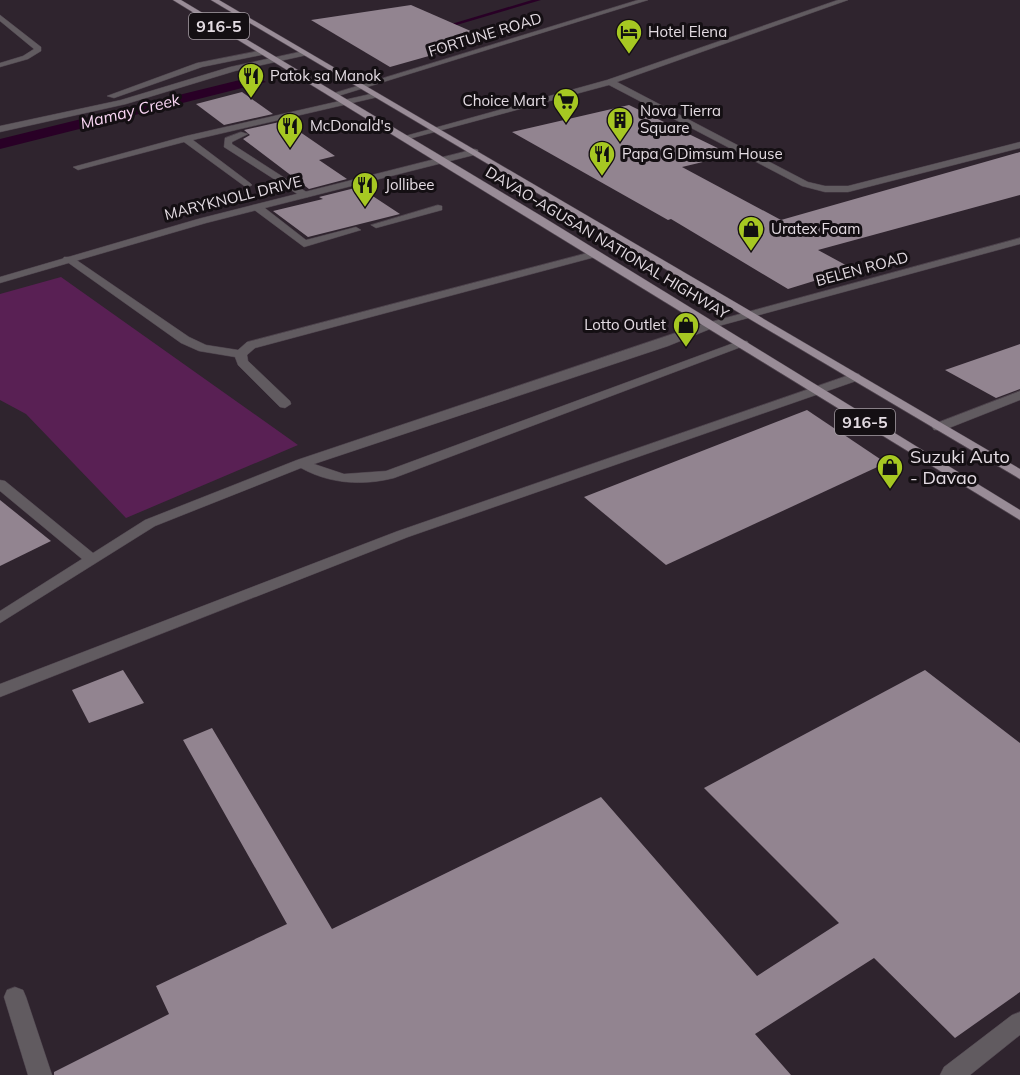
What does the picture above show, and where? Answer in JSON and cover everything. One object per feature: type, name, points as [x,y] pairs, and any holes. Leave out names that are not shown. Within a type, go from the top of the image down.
[{"type":"main road","name":"DAVAO-AGUSAN NATIONAL HIGHWAY","points":[[176,0],[539,219],[814,391],[1020,516]]},
{"type":"main road","name":"DAVAO-AGUSAN NATIONAL HIGHWAY","points":[[214,0],[475,152],[568,212],[750,315],[1020,475]]},
{"type":"main road","points":[[539,219],[550,216]]},
{"type":"street","name":"FORTUNE ROAD","points":[[332,95],[645,0]]},
{"type":"street","points":[[402,138],[610,82],[845,0]]},
{"type":"street","points":[[0,17],[38,49],[23,59],[0,64]]},
{"type":"street","points":[[72,112],[200,65],[293,47]]},
{"type":"street","points":[[0,129],[123,102],[273,59],[304,53]]},
{"type":"street","points":[[610,82],[805,184],[825,189],[848,189],[1020,145]]},
{"type":"street","points":[[78,167],[375,95]]},
{"type":"street","points":[[305,195],[227,145],[228,140],[233,136],[356,110]]},
{"type":"street","points":[[186,139],[247,185]]},
{"type":"street","name":"MARYKNOLL DRIVE","points":[[0,280],[257,207],[475,152]]},
{"type":"street","points":[[257,207],[304,244],[356,230]]},
{"type":"street","points":[[376,225],[438,208]]},
{"type":"street","name":"BELEN ROAD","points":[[0,618],[150,523],[302,463],[664,343],[711,325],[1020,241]]},
{"type":"street","points":[[241,354],[251,345],[264,340],[595,254]]},
{"type":"street","points":[[68,259],[185,340],[203,348],[241,354]]},
{"type":"street","points":[[302,463],[320,474],[339,478],[362,479],[389,475],[742,344]]},
{"type":"street","points":[[241,354],[242,362],[285,404]]},
{"type":"street","points":[[0,691],[403,534],[855,377]]},
{"type":"street","points":[[939,427],[1020,395]]},
{"type":"street","points":[[0,484],[92,560]]},
{"type":"street","points":[[15,997],[40,1075]]},
{"type":"street","points":[[952,1075],[1020,1022]]},
{"type":"shaded area","points":[[61,277],[298,445],[126,518],[26,414],[0,400],[0,294]]},
{"type":"water","points":[[256,76],[266,82],[0,149],[0,139]]},
{"type":"building","points":[[411,5],[489,39],[390,67],[311,20]]},
{"type":"building","points":[[242,92],[273,114],[224,125],[196,104]]},
{"type":"building","points":[[629,105],[732,155],[682,167],[781,220],[1020,152],[1020,195],[818,250],[853,269],[788,289],[671,219],[668,220],[512,132]]},
{"type":"building","points":[[284,121],[335,156],[319,160],[347,179],[309,189],[243,139],[250,135],[244,130]]},
{"type":"building","points":[[359,187],[400,214],[308,237],[273,211],[323,199],[319,197]]},
{"type":"building","points":[[1020,344],[1020,389],[996,398],[945,370]]},
{"type":"building","points":[[807,410],[886,463],[666,565],[584,497]]},
{"type":"building","points":[[0,500],[51,541],[0,566]]},
{"type":"building","points":[[123,670],[144,703],[89,723],[72,690]]},
{"type":"building","points":[[925,670],[1020,743],[1020,992],[955,1038],[874,958],[755,1034],[791,1075],[54,1075],[54,1072],[169,1014],[156,986],[287,924],[183,740],[212,728],[332,929],[601,797],[757,976],[839,923],[704,788]]},
{"type":"waterway","name":"Mamay Creek","points":[[441,28],[538,0]]},
{"type":"place","name":"Hotel Elena","points":[[629,55]]},
{"type":"place","name":"Patok sa Manok","points":[[251,99]]},
{"type":"place","name":"Choice Mart","points":[[566,124]]},
{"type":"place","name":"Nova Tierra Square","points":[[620,143]]},
{"type":"place","name":"McDonald's","points":[[290,149]]},
{"type":"place","name":"Papa G Dimsum House","points":[[602,177]]},
{"type":"place","name":"Jollibee","points":[[365,208]]},
{"type":"place","name":"Uratex Foam","points":[[751,252]]},
{"type":"place","name":"Lotto Outlet","points":[[686,348]]},
{"type":"place","name":"Suzuki Auto - Davao","points":[[890,490]]}]
